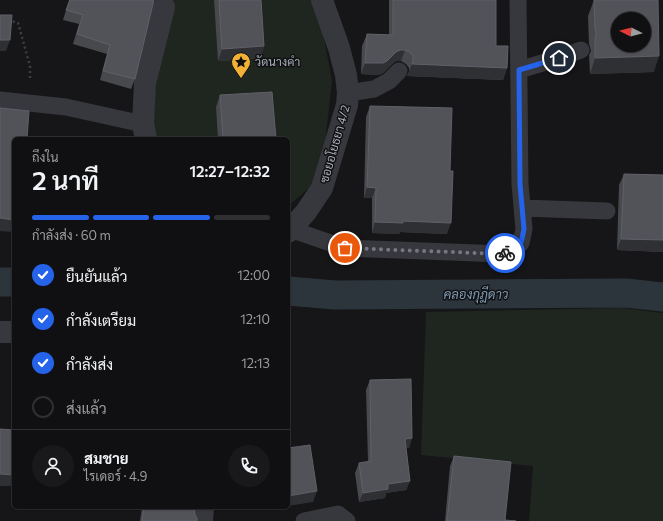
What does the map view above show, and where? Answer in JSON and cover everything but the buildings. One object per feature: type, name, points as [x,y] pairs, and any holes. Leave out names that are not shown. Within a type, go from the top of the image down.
[{"type":"street","name":"ซอยอโยธยา 4/2","points":[[290,229],[306,212],[322,188],[347,106],[348,93],[346,75],[339,48],[322,0]]},
{"type":"street","points":[[145,132],[145,83],[164,7]]},
{"type":"street","points":[[0,332],[12,332]]},
{"type":"street","points":[[202,521],[203,509]]},
{"type":"lane","points":[[290,230],[345,248],[503,254],[521,243],[524,229],[520,184],[518,0]]},
{"type":"lane","points":[[519,70],[581,50]]},
{"type":"lane","points":[[348,93],[374,89],[389,81],[399,70]]},
{"type":"lane","points":[[0,100],[66,107],[145,132]]},
{"type":"lane","points":[[522,208],[607,210]]},
{"type":"lane","points":[[304,521],[338,514],[346,521]]},
{"type":"path","points":[[6,19],[18,23],[30,66],[30,103]]},
{"type":"shaded area","points":[[169,0],[317,0],[332,81],[321,178],[290,204],[290,137],[155,137],[146,104]]},
{"type":"shaded area","points":[[623,308],[663,313],[663,521],[529,521],[533,466],[421,455],[426,312]]},
{"type":"waterway","name":"คลองกุฎีดาว","points":[[0,282],[12,282]]},
{"type":"waterway","name":"คลองกุฎีดาว","points":[[290,291],[335,295],[626,293],[663,297]]},
{"type":"way so far","points":[[345,248],[505,253]]},
{"type":"place","name":"วัดนางคำ","points":[[241,79]]},
{"type":"route","points":[[505,253],[521,243],[524,229],[520,184],[519,70],[559,58]]}]
